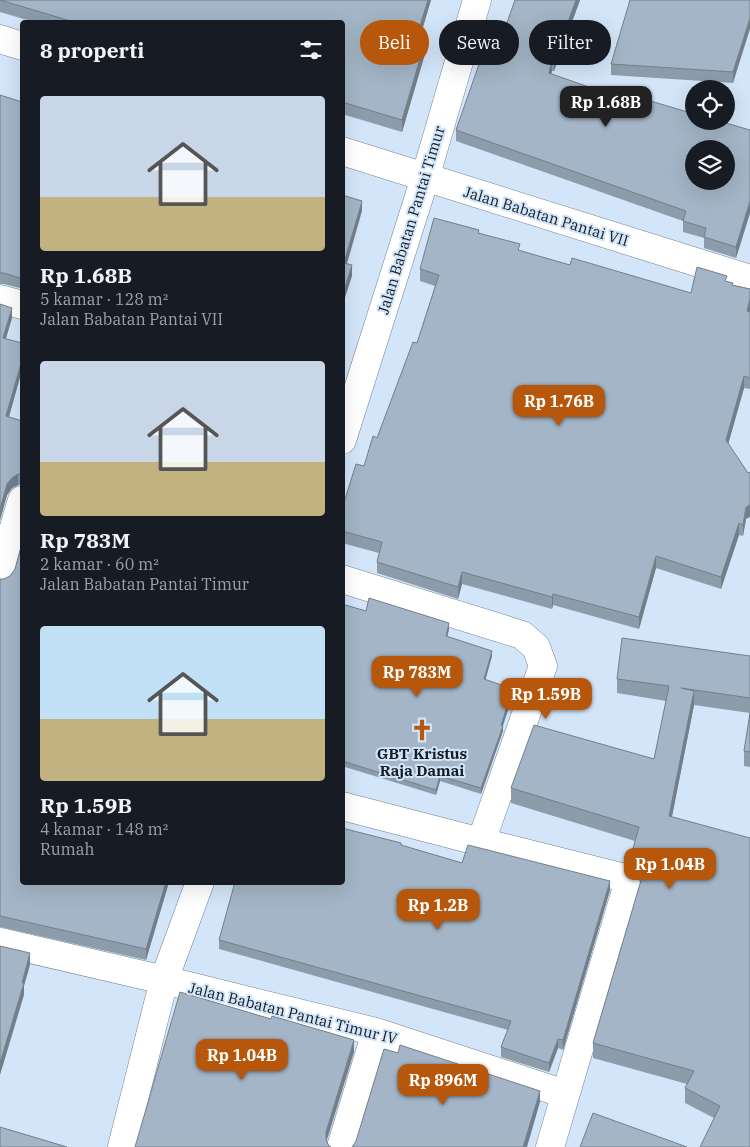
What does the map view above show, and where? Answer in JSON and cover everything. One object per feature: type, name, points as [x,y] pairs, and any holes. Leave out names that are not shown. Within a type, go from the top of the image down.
[{"type":"street","name":"Jalan Babatan Pantai Timur","points":[[345,431],[425,178],[477,0]]},
{"type":"street","points":[[0,39],[20,45]]},
{"type":"street","name":"Jalan Babatan Pantai VII","points":[[345,152],[750,279]]},
{"type":"street","points":[[0,299],[20,304]]},
{"type":"street","points":[[0,575],[20,507]]},
{"type":"street","points":[[345,580],[522,635],[536,647],[543,666],[481,842]]},
{"type":"street","points":[[345,807],[620,878],[627,887],[550,1147]]},
{"type":"street","points":[[122,1147],[164,980],[199,885]]},
{"type":"street","name":"Jalan Babatan Pantai Timur IV","points":[[0,942],[376,1032],[565,1094]]},
{"type":"street","points":[[341,1147],[376,1032]]},
{"type":"building","points":[[0,0],[428,0],[422,20],[360,20],[360,65],[418,65],[402,120],[345,103],[345,20],[67,20]]},
{"type":"building","points":[[515,0],[576,0],[569,20],[529,20],[529,65],[551,65],[549,73],[603,92],[604,87],[685,111],[685,130],[735,130],[735,126],[750,130],[750,201],[736,247],[704,237],[706,228],[683,221],[686,211],[456,130],[479,65],[519,65],[519,20],[508,20]]},
{"type":"building","points":[[630,0],[750,0],[750,18],[733,72],[611,64]]},
{"type":"building","points":[[0,95],[20,101],[20,278],[0,273]]},
{"type":"building","points":[[345,196],[362,201],[345,260]]},
{"type":"building","points":[[434,218],[479,230],[478,233],[520,244],[518,250],[570,265],[572,258],[691,293],[697,267],[727,276],[725,281],[733,283],[732,285],[750,289],[747,311],[750,312],[750,378],[744,376],[726,440],[748,473],[750,472],[750,505],[746,507],[743,525],[739,523],[721,577],[656,556],[639,617],[553,594],[552,597],[462,572],[458,587],[377,562],[382,542],[345,532],[345,499],[356,464],[364,466],[373,436],[377,438],[413,342],[417,343],[439,275],[420,269]]},
{"type":"building","points":[[345,263],[352,265],[345,287]]},
{"type":"building","points":[[0,304],[12,308],[3,338],[20,342],[20,367],[6,416],[20,420],[20,474],[12,478],[7,484],[0,509]]},
{"type":"building","points":[[20,550],[20,885],[165,885],[146,949],[0,916],[0,579],[10,576],[15,569]]},
{"type":"building","name":"GBT Kristus Raja Damai","points":[[369,598],[449,623],[446,636],[492,651],[484,679],[513,689],[501,725],[503,726],[481,788],[440,776],[436,790],[345,762],[345,605],[366,611]]},
{"type":"building","points":[[622,638],[750,656],[750,698],[681,688],[694,691],[669,816],[750,838],[750,1147],[700,1147],[720,1106],[685,1088],[694,1071],[593,1043],[642,877],[641,864],[632,852],[639,827],[511,788],[534,725],[654,759],[669,686],[617,679]]},
{"type":"building","points":[[750,713],[750,752],[744,751]]},
{"type":"building","points":[[345,829],[401,843],[401,845],[462,863],[468,845],[610,881],[563,1040],[558,1039],[549,1063],[501,1047],[511,1021],[219,940],[234,885],[345,885]]},
{"type":"building","points":[[0,946],[30,953],[22,983],[24,983],[0,1063]]},
{"type":"building","points":[[180,992],[271,1019],[272,1016],[354,1040],[326,1132],[326,1140],[331,1147],[135,1147]]},
{"type":"building","points":[[400,1045],[540,1091],[523,1147],[352,1147],[356,1141],[384,1049],[398,1053]]},
{"type":"building","points":[[593,1113],[687,1147],[580,1147]]},
{"type":"building","points":[[0,1127],[67,1147],[0,1147]]},
{"type":"place","name":"GBT Kristus Raja Damai","points":[[422,730]]}]
